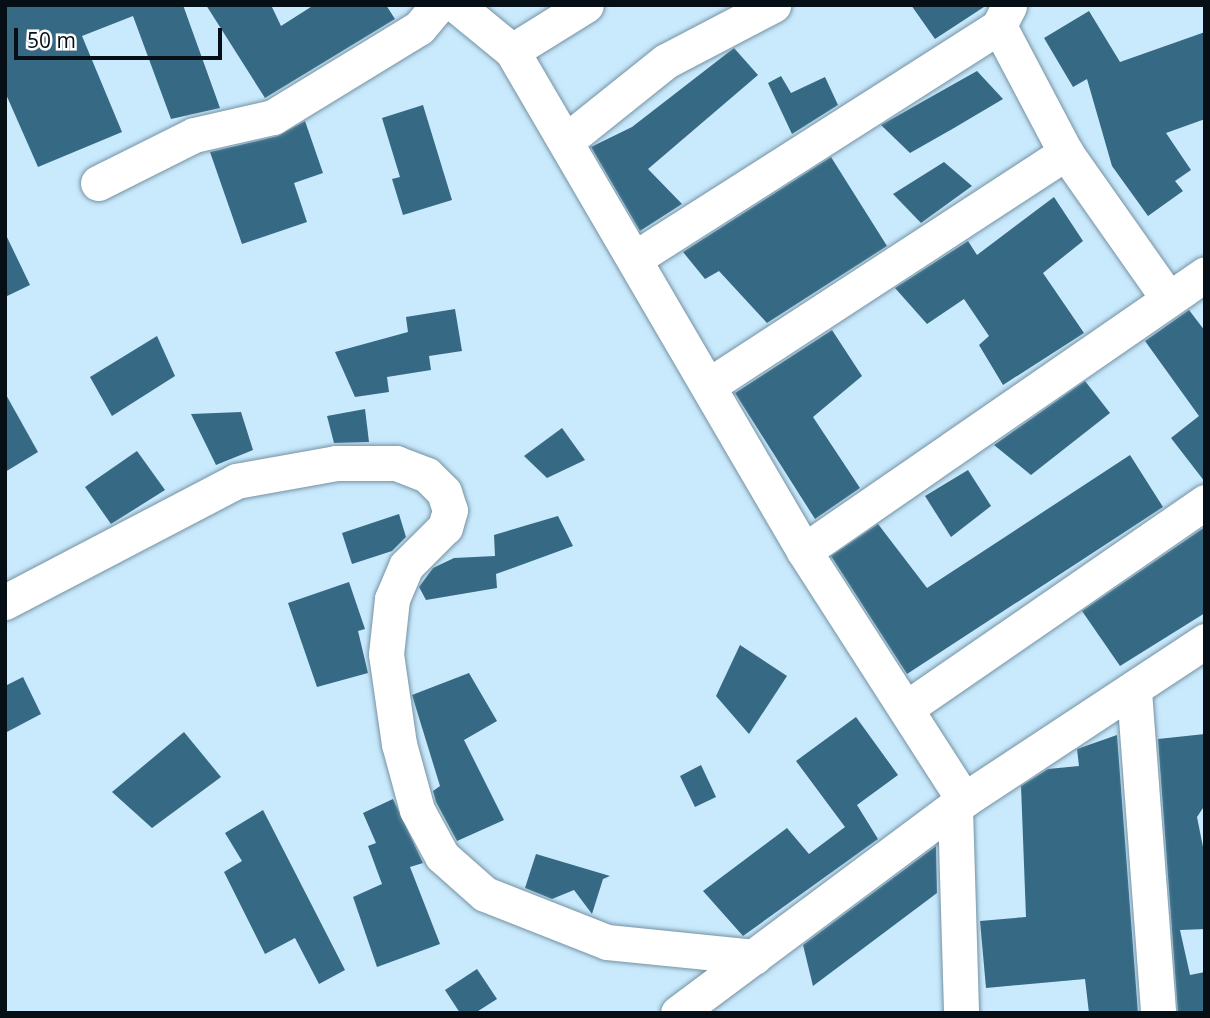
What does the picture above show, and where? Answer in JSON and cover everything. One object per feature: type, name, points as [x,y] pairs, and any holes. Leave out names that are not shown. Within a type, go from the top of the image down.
[{"type":"street","points":[[99,183],[194,135],[273,117],[419,28],[438,5]]},
{"type":"street","points":[[456,5],[512,51],[637,257],[804,551],[908,707],[960,804],[961,1013]]},
{"type":"street","points":[[512,51],[586,5]]},
{"type":"street","points":[[566,141],[666,61],[773,5]]},
{"type":"street","points":[[637,257],[1004,16],[1066,153],[1168,298]]},
{"type":"street","points":[[711,384],[1066,153]]},
{"type":"street","points":[[804,551],[1205,274]]},
{"type":"street","points":[[5,602],[236,481],[336,463],[396,463],[427,475],[444,492],[450,510],[445,527],[406,566],[392,599],[386,654],[399,744],[417,810],[443,856],[485,894],[607,942],[754,957]]},
{"type":"street","points":[[908,707],[1205,502]]},
{"type":"street","points":[[678,1013],[960,804],[1134,691],[1205,641]]},
{"type":"street","points":[[1134,691],[1158,1013]]},
{"type":"building","points":[[5,5],[183,5],[220,108],[171,119],[133,16],[82,36],[122,132],[38,167],[5,92]]},
{"type":"building","points":[[206,5],[271,5],[281,26],[314,5],[386,5],[395,19],[265,98]]},
{"type":"building","points":[[911,5],[987,5],[935,39]]},
{"type":"building","points":[[1089,11],[1120,62],[1205,32],[1205,119],[1166,133],[1191,170],[1175,181],[1183,191],[1148,216],[1112,166],[1087,79],[1073,87],[1044,38]]},
{"type":"building","points":[[734,48],[758,75],[648,169],[682,204],[640,231],[591,147],[632,127]]},
{"type":"building","points":[[977,71],[1003,99],[910,153],[881,125]]},
{"type":"building","points":[[781,76],[791,93],[825,77],[838,105],[792,134],[768,83]]},
{"type":"building","points":[[423,105],[452,200],[403,215],[392,179],[400,177],[382,118]]},
{"type":"building","points":[[305,121],[323,173],[294,183],[307,222],[242,244],[210,152],[278,136]]},
{"type":"building","points":[[831,157],[887,246],[767,323],[719,271],[705,279],[683,252]]},
{"type":"building","points":[[944,162],[972,186],[921,223],[893,194]]},
{"type":"building","points":[[1054,197],[1083,241],[1043,273],[1084,333],[1003,385],[979,345],[989,336],[964,299],[927,324],[895,288],[968,241],[977,255]]},
{"type":"building","points":[[5,233],[30,285],[5,297]]},
{"type":"building","points":[[455,309],[462,351],[429,356],[431,370],[387,377],[389,392],[355,397],[335,352],[408,332],[406,317]]},
{"type":"building","points":[[1189,310],[1205,331],[1205,482],[1171,438],[1199,416],[1145,341]]},
{"type":"building","points":[[832,330],[862,376],[813,417],[860,488],[815,519],[735,393]]},
{"type":"building","points":[[157,336],[175,376],[112,416],[90,377]]},
{"type":"building","points":[[1085,381],[1110,413],[1031,475],[994,445]]},
{"type":"building","points":[[5,393],[38,452],[5,472]]},
{"type":"building","points":[[365,409],[369,442],[334,443],[327,416]]},
{"type":"building","points":[[241,412],[253,450],[216,465],[191,414]]},
{"type":"building","points":[[562,428],[585,460],[547,478],[524,456]]},
{"type":"building","points":[[137,451],[165,490],[111,524],[85,487]]},
{"type":"building","points":[[1130,455],[1163,507],[907,674],[831,556],[878,524],[927,588]]},
{"type":"building","points":[[968,470],[991,506],[951,537],[925,496]]},
{"type":"building","points":[[399,514],[406,537],[392,551],[352,564],[342,533]]},
{"type":"building","points":[[558,516],[573,546],[496,574],[497,588],[426,600],[419,587],[433,568],[454,558],[495,556],[494,535]]},
{"type":"building","points":[[1205,527],[1205,613],[1120,666],[1082,611]]},
{"type":"building","points":[[349,582],[365,629],[358,631],[368,673],[317,687],[288,603]]},
{"type":"building","points":[[740,645],[787,676],[749,734],[716,696]]},
{"type":"building","points":[[469,673],[497,721],[464,740],[504,820],[457,841],[436,802],[433,791],[440,786],[412,695]]},
{"type":"building","points":[[23,677],[41,714],[5,733],[5,686]]},
{"type":"building","points":[[856,717],[898,775],[857,805],[878,839],[743,936],[703,891],[787,828],[809,854],[845,827],[796,761]]},
{"type":"building","points":[[184,732],[221,777],[152,828],[112,792]]},
{"type":"building","points":[[1205,734],[1205,805],[1197,817],[1205,857],[1205,929],[1180,930],[1190,975],[1205,972],[1205,1013],[1178,1013],[1158,739]]},
{"type":"building","points":[[1117,735],[1138,1013],[1089,1013],[1085,979],[986,988],[980,921],[1026,917],[1021,786],[1048,769],[1079,766],[1077,749]]},
{"type":"building","points":[[701,765],[716,797],[695,807],[680,776]]},
{"type":"building","points":[[393,799],[423,863],[410,867],[440,944],[377,967],[353,897],[382,884],[368,846],[376,843],[363,813]]},
{"type":"building","points":[[263,810],[345,970],[319,984],[295,938],[265,954],[224,872],[242,861],[225,833]]},
{"type":"building","points":[[936,846],[937,893],[813,986],[803,945]]},
{"type":"building","points":[[536,854],[610,876],[603,879],[592,914],[574,890],[552,899],[525,888]]},
{"type":"building","points":[[477,969],[497,999],[475,1013],[460,1013],[445,990]]}]
